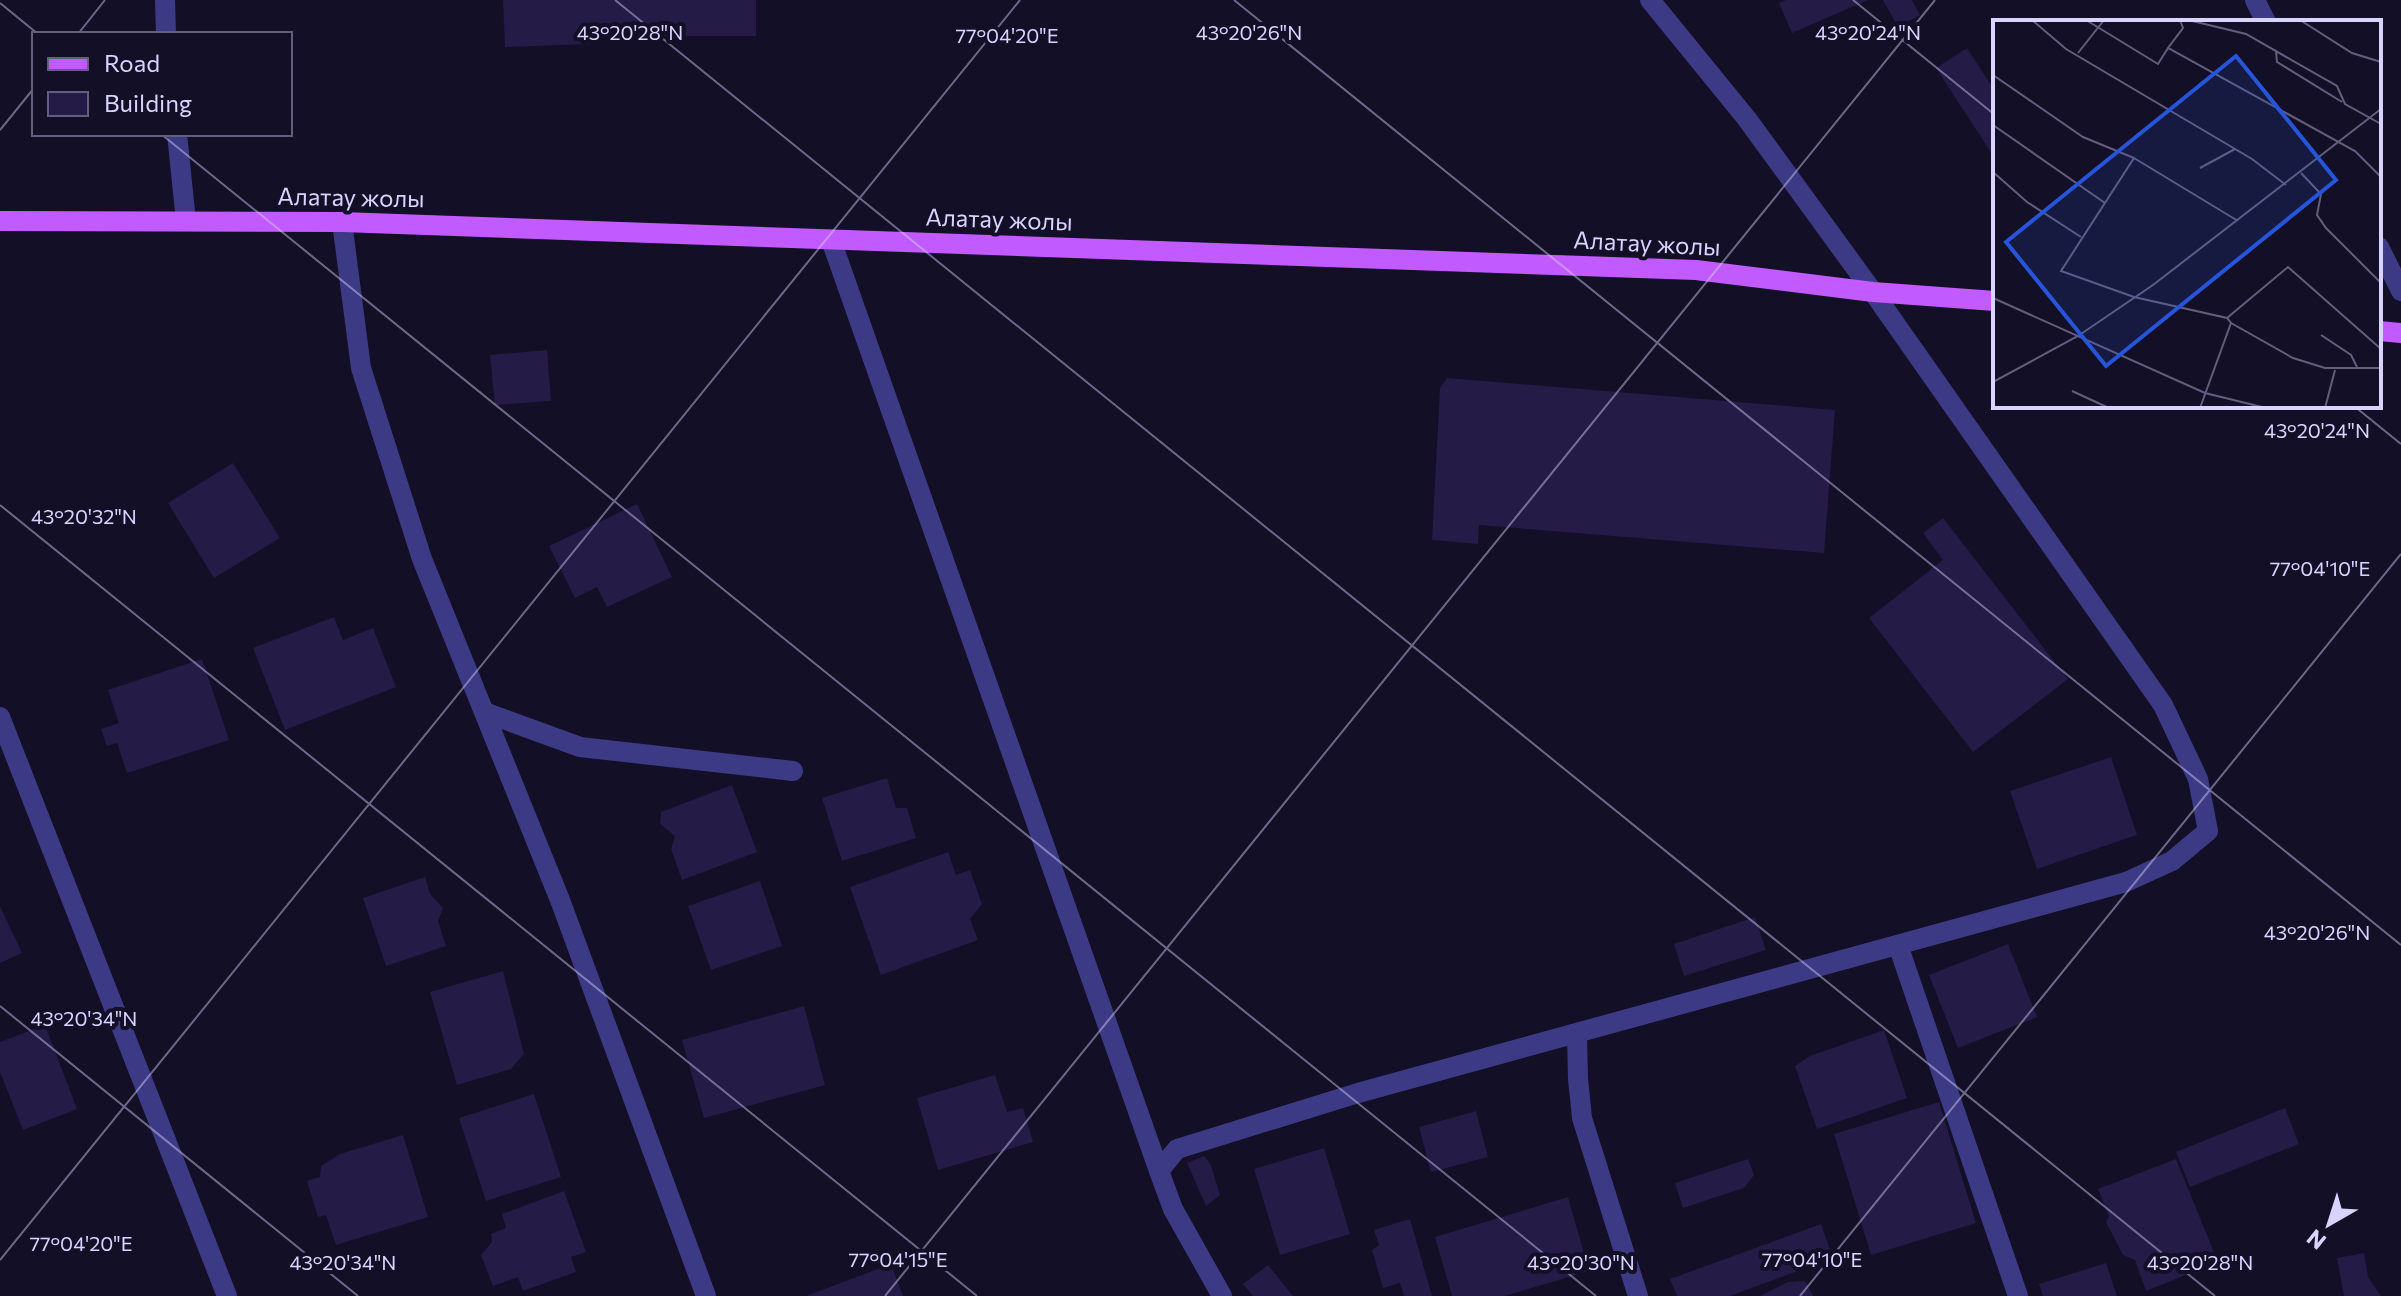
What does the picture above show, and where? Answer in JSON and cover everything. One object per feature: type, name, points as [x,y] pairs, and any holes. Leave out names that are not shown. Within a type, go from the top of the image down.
[{"type":"main road","name":"Алатау жолы","points":[[0,221],[342,222],[1696,270],[1873,292],[1993,301]]},
{"type":"main road","points":[[2381,331],[2401,333]]},
{"type":"street","points":[[165,0],[166,32]]},
{"type":"street","points":[[1159,1171],[1177,1149],[1358,1093],[2126,882],[2172,861],[2208,831],[2198,779],[2163,705],[1873,292],[1747,119],[1650,0]]},
{"type":"street","points":[[2255,0],[2265,20]]},
{"type":"street","points":[[177,136],[186,221]]},
{"type":"street","points":[[342,222],[361,368],[422,559],[560,900],[706,1296]]},
{"type":"street","points":[[831,240],[1173,1209],[1222,1296]]},
{"type":"street","points":[[2381,251],[2401,291]]},
{"type":"street","points":[[484,712],[580,747],[793,771]]},
{"type":"street","points":[[0,717],[227,1296]]},
{"type":"street","points":[[1898,945],[2018,1296]]},
{"type":"street","points":[[1577,1034],[1582,1118],[1638,1296]]},
{"type":"building","points":[[503,0],[756,0],[756,36],[589,36],[589,44],[505,47]]},
{"type":"building","points":[[1786,0],[1868,0],[1792,33],[1779,3]]},
{"type":"building","points":[[1883,0],[1912,0],[1920,15],[1898,27]]},
{"type":"building","points":[[1967,48],[1993,88],[1992,154],[1936,68]]},
{"type":"building","points":[[547,350],[551,401],[495,405],[490,355]]},
{"type":"building","points":[[1447,378],[1835,410],[1824,553],[1479,525],[1478,544],[1432,540],[1440,388]]},
{"type":"building","points":[[233,463],[280,538],[214,578],[168,503]]},
{"type":"building","points":[[637,504],[672,577],[607,607],[597,587],[575,598],[549,546]]},
{"type":"building","points":[[1943,518],[2068,679],[1973,752],[1869,618],[1943,560],[1923,533]]},
{"type":"building","points":[[334,617],[343,640],[373,628],[396,687],[285,730],[253,648]]},
{"type":"building","points":[[202,659],[229,740],[127,773],[117,743],[107,746],[101,729],[119,723],[108,690]]},
{"type":"building","points":[[2111,757],[2137,835],[2037,869],[2010,791]]},
{"type":"building","points":[[887,778],[896,808],[907,808],[916,838],[842,861],[822,798]]},
{"type":"building","points":[[732,785],[757,852],[682,880],[671,849],[675,836],[660,824],[661,812]]},
{"type":"building","points":[[948,852],[956,875],[970,870],[982,904],[970,919],[978,940],[881,975],[850,887]]},
{"type":"building","points":[[425,877],[430,894],[443,908],[438,921],[446,946],[386,966],[363,898]]},
{"type":"building","points":[[760,881],[782,946],[711,970],[688,906]]},
{"type":"building","points":[[0,906],[22,953],[0,963]]},
{"type":"building","points":[[1755,917],[1766,950],[1684,976],[1674,944]]},
{"type":"building","points":[[2008,944],[2037,1017],[1958,1048],[1929,975]]},
{"type":"building","points":[[503,971],[524,1054],[511,1069],[457,1085],[430,992]]},
{"type":"building","points":[[804,1006],[825,1085],[704,1118],[682,1040]]},
{"type":"building","points":[[45,1025],[77,1109],[23,1130],[0,1072],[0,1042]]},
{"type":"building","points":[[1884,1030],[1907,1098],[1817,1129],[1795,1066],[1810,1056]]},
{"type":"building","points":[[995,1075],[1007,1112],[1023,1108],[1033,1142],[938,1170],[917,1098]]},
{"type":"building","points":[[534,1094],[561,1177],[486,1201],[459,1118]]},
{"type":"building","points":[[1939,1102],[1976,1223],[1871,1255],[1834,1134]]},
{"type":"building","points":[[2285,1108],[2299,1144],[2190,1187],[2176,1152]]},
{"type":"building","points":[[1476,1111],[1488,1157],[1431,1172],[1419,1127]]},
{"type":"building","points":[[403,1135],[428,1217],[336,1245],[326,1215],[318,1217],[307,1181],[320,1177],[321,1166],[340,1154]]},
{"type":"building","points":[[1324,1148],[1350,1234],[1280,1255],[1254,1169]]},
{"type":"building","points":[[1204,1156],[1211,1165],[1220,1195],[1206,1206],[1187,1163]]},
{"type":"building","points":[[1748,1159],[1754,1175],[1744,1188],[1683,1208],[1675,1183]]},
{"type":"building","points":[[2176,1159],[2218,1262],[2146,1291],[2135,1260],[2123,1255],[2106,1222],[2109,1216],[2098,1189]]},
{"type":"building","points":[[564,1191],[586,1252],[571,1257],[576,1272],[523,1291],[518,1277],[493,1286],[481,1255],[492,1242],[491,1234],[506,1228],[502,1214]]},
{"type":"building","points":[[1568,1197],[1589,1271],[1505,1296],[1452,1296],[1435,1237]]},
{"type":"building","points":[[1410,1219],[1432,1296],[1404,1296],[1400,1283],[1383,1288],[1372,1250],[1379,1245],[1374,1230]]},
{"type":"building","points":[[1821,1224],[1833,1258],[1730,1296],[1677,1296],[1670,1279]]},
{"type":"building","points":[[2364,1253],[2368,1277],[2381,1296],[2344,1296],[2337,1258]]},
{"type":"building","points":[[2106,1263],[2117,1296],[2043,1296],[2039,1284]]},
{"type":"building","points":[[891,1264],[903,1296],[806,1296]]},
{"type":"building","points":[[1268,1265],[1293,1296],[1253,1296],[1243,1284]]},
{"type":"building","points":[[1805,1281],[1813,1296],[1760,1296],[1788,1282]]}]
